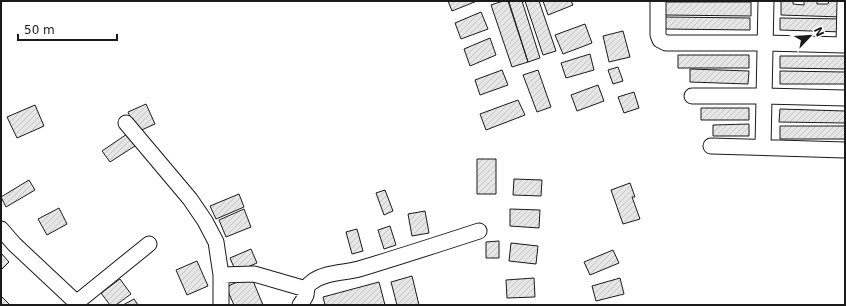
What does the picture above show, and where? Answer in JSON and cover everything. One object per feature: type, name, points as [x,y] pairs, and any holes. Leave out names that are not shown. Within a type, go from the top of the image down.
[{"type":"street","points":[[658,1],[658,35],[662,42],[666,43],[845,45],[845,1]]},
{"type":"street","points":[[762,147],[766,1]]},
{"type":"street","points":[[692,96],[845,98]]},
{"type":"street","points":[[126,123],[190,199],[205,221],[216,242],[221,275],[221,305]]},
{"type":"street","points":[[711,146],[845,150]]},
{"type":"street","points":[[1,229],[18,249],[78,304],[149,244]]},
{"type":"street","points":[[300,305],[306,295],[306,289],[313,281],[324,276],[354,270],[479,231]]},
{"type":"street","points":[[221,275],[254,274],[306,289]]},
{"type":"building","points":[[448,1],[477,1],[452,11]]},
{"type":"building","points":[[508,1],[528,62],[512,67],[491,5]]},
{"type":"building","points":[[522,1],[540,58],[528,62],[509,2]]},
{"type":"building","points":[[525,1],[539,1],[556,51],[543,55]]},
{"type":"building","points":[[543,1],[571,1],[573,5],[548,15]]},
{"type":"building","points":[[781,1],[793,1],[793,4],[804,5],[804,1],[817,1],[817,4],[828,4],[829,1],[842,1],[842,17],[781,15]]},
{"type":"building","points":[[664,2],[751,2],[751,16],[664,15]]},
{"type":"building","points":[[481,12],[488,29],[461,39],[455,23]]},
{"type":"building","points":[[665,17],[750,18],[750,30],[665,29]]},
{"type":"building","points":[[780,18],[843,19],[843,32],[780,30]]},
{"type":"building","points":[[585,24],[592,43],[563,54],[555,35]]},
{"type":"building","points":[[623,31],[630,57],[609,62],[603,36]]},
{"type":"building","points":[[490,38],[496,55],[470,66],[464,49]]},
{"type":"building","points":[[590,54],[594,70],[566,78],[561,63]]},
{"type":"building","points":[[678,55],[749,55],[749,68],[678,68]]},
{"type":"building","points":[[780,56],[845,56],[845,69],[780,68]]},
{"type":"building","points":[[618,67],[623,81],[613,84],[608,70]]},
{"type":"building","points":[[690,69],[749,71],[748,84],[690,82]]},
{"type":"building","points":[[502,70],[508,85],[480,95],[475,80]]},
{"type":"building","points":[[538,70],[551,107],[537,112],[523,75]]},
{"type":"building","points":[[780,71],[845,72],[845,84],[780,84]]},
{"type":"building","points":[[598,85],[604,101],[577,111],[571,95]]},
{"type":"building","points":[[634,92],[639,108],[624,113],[618,97]]},
{"type":"building","points":[[518,100],[525,115],[486,130],[480,114]]},
{"type":"building","points":[[146,104],[155,124],[137,132],[128,112]]},
{"type":"building","points":[[35,105],[44,126],[17,138],[7,117]]},
{"type":"building","points":[[701,108],[749,108],[749,120],[701,120]]},
{"type":"building","points":[[780,109],[845,111],[845,123],[779,122]]},
{"type":"building","points":[[749,124],[749,136],[713,136],[713,125]]},
{"type":"building","points":[[780,126],[845,126],[845,139],[780,139]]},
{"type":"building","points":[[130,132],[138,144],[110,162],[102,151]]},
{"type":"building","points":[[477,159],[496,159],[496,194],[477,194]]},
{"type":"building","points":[[514,179],[542,180],[541,196],[513,195]]},
{"type":"building","points":[[29,180],[35,190],[6,207],[1,197]]},
{"type":"building","points":[[630,183],[635,197],[632,197],[640,219],[623,224],[611,190]]},
{"type":"building","points":[[385,190],[393,211],[384,215],[376,193]]},
{"type":"building","points":[[239,194],[244,207],[216,219],[210,206]]},
{"type":"building","points":[[59,208],[67,224],[47,235],[38,219]]},
{"type":"building","points":[[244,209],[251,227],[226,237],[219,220]]},
{"type":"building","points":[[510,209],[540,210],[539,228],[510,226]]},
{"type":"building","points":[[425,211],[429,233],[412,236],[408,214]]},
{"type":"building","points":[[390,226],[396,245],[384,249],[378,230]]},
{"type":"building","points":[[357,229],[363,251],[352,254],[346,232]]},
{"type":"building","points":[[499,241],[499,258],[486,258],[486,242]]},
{"type":"building","points":[[511,243],[538,246],[536,264],[509,261]]},
{"type":"building","points":[[251,249],[257,263],[236,272],[230,258]]},
{"type":"building","points":[[613,250],[619,263],[590,275],[584,262]]},
{"type":"building","points":[[1,253],[9,262],[1,270]]},
{"type":"building","points":[[197,261],[208,286],[187,295],[176,270]]},
{"type":"building","points":[[251,276],[263,305],[234,305],[226,287]]},
{"type":"building","points":[[412,276],[419,305],[397,305],[391,282]]},
{"type":"building","points":[[534,278],[535,297],[507,298],[506,280]]},
{"type":"building","points":[[620,278],[624,294],[596,301],[592,286]]},
{"type":"building","points":[[120,279],[131,294],[116,305],[110,305],[101,293]]},
{"type":"building","points":[[379,282],[385,305],[325,305],[323,297]]},
{"type":"building","points":[[1,296],[10,305],[1,305]]},
{"type":"building","points":[[134,299],[138,305],[123,305]]}]
